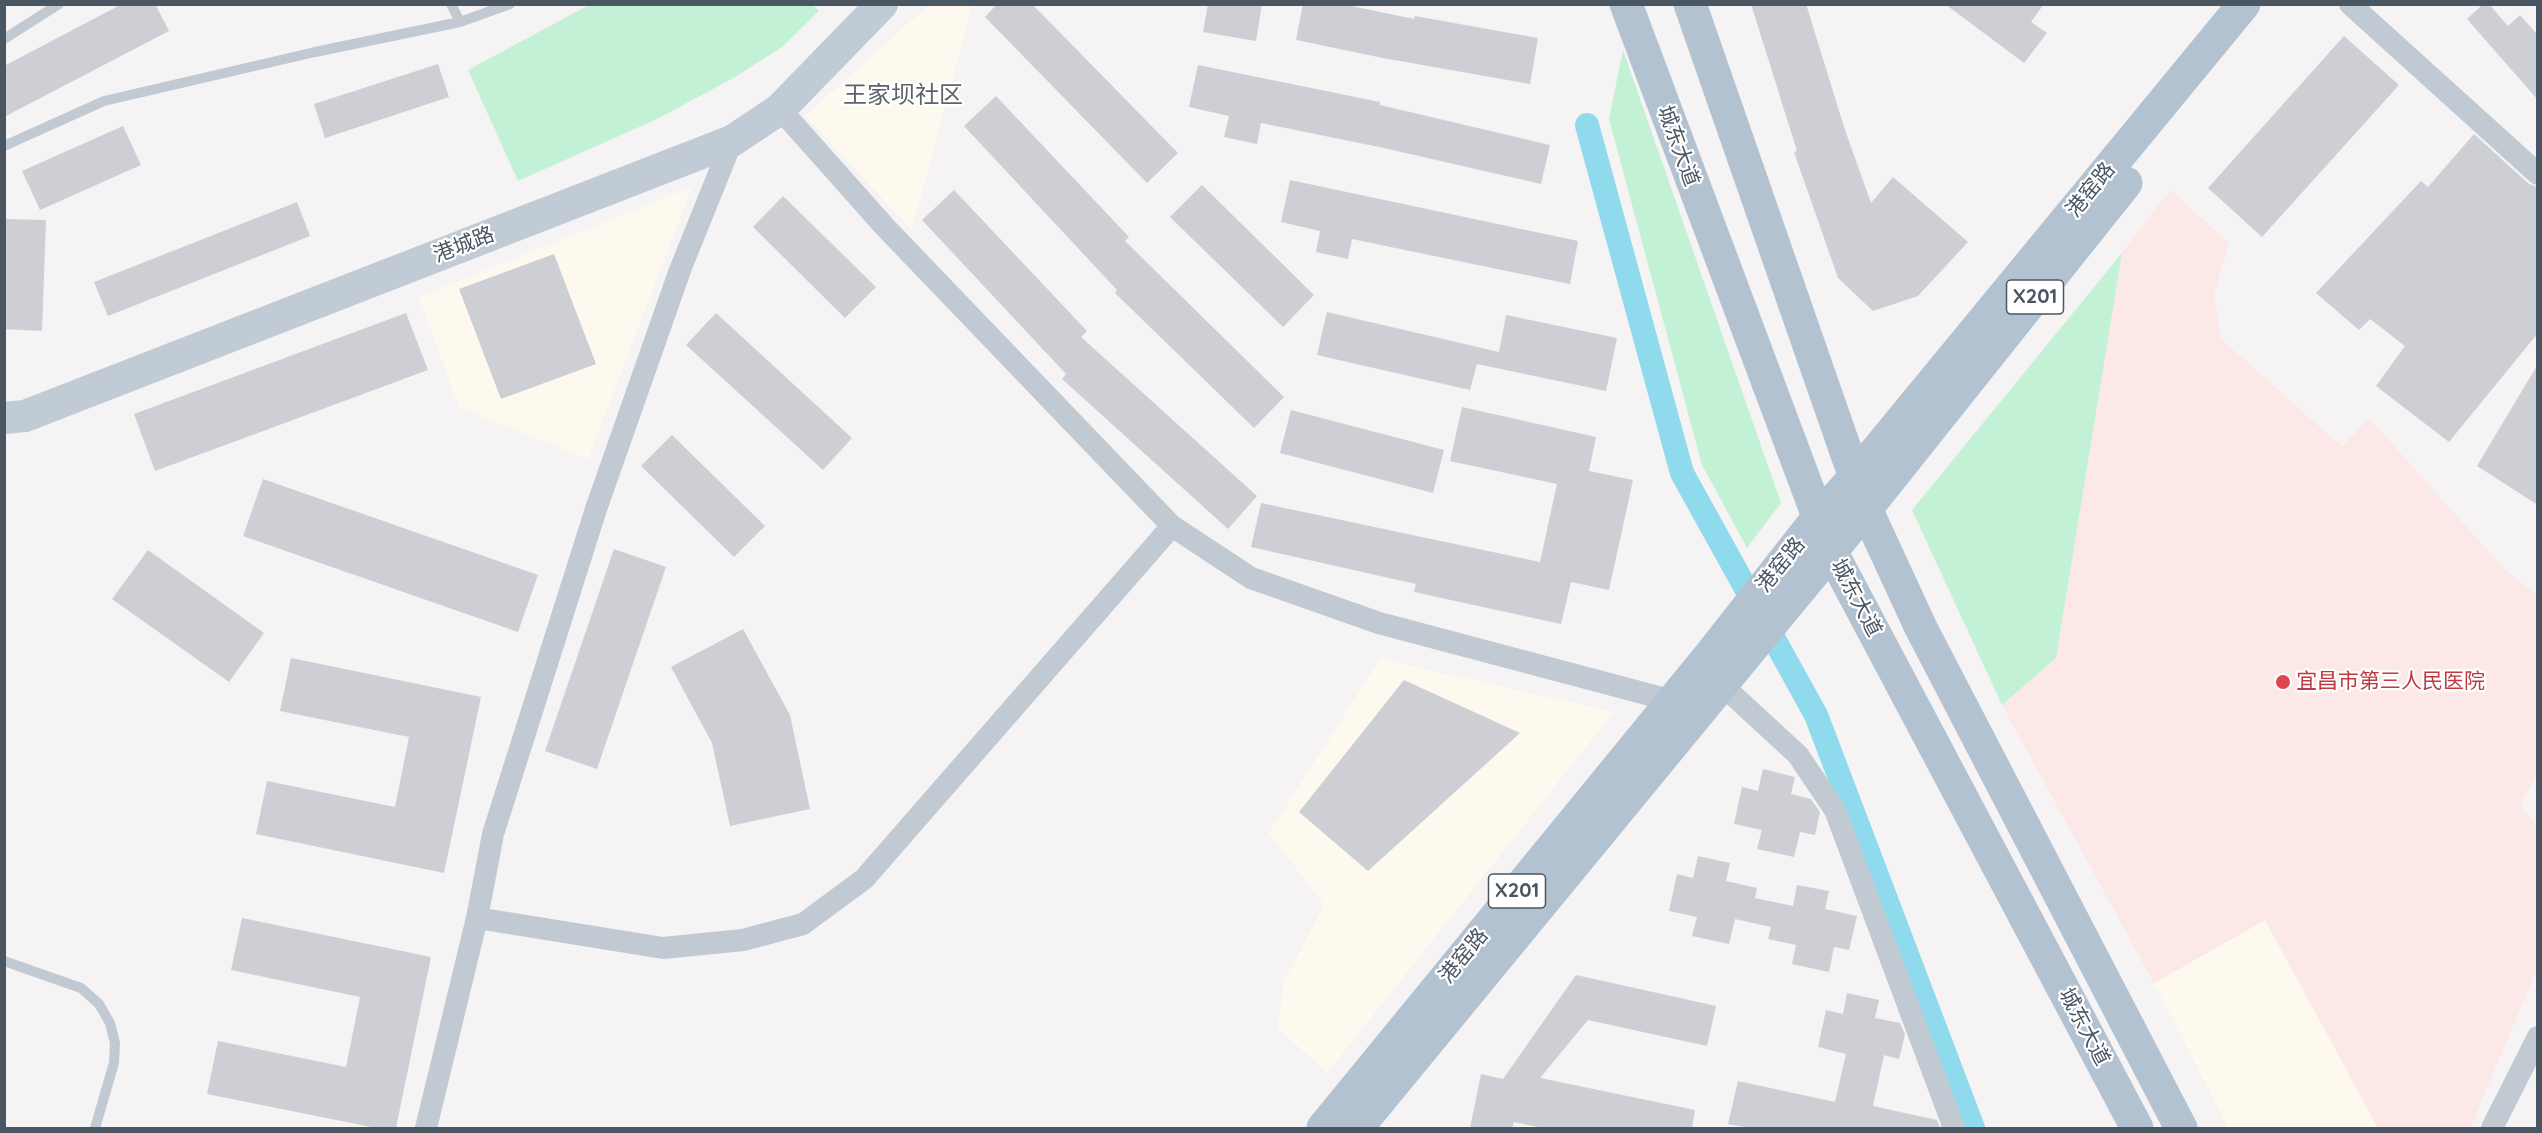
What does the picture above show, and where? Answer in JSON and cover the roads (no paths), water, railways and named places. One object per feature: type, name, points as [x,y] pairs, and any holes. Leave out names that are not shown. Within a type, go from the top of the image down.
[{"type":"main road","name":"城东大道","points":[[1626,4],[1817,519],[1831,551],[2137,1128]]},
{"type":"main road","name":"城东大道","points":[[1690,4],[1866,509],[1921,628],[2181,1128]]},
{"type":"main road","name":"港窑路","points":[[1357,1128],[1723,669],[1789,578],[1817,519],[1854,478],[2244,4]]},
{"type":"main road","name":"港窑路","points":[[1789,578],[1831,551],[2268,4]]},
{"type":"main road","name":"港窑路","points":[[1323,1128],[1673,701],[1723,669]]},
{"type":"street","name":"港城路","points":[[4,418],[26,416],[732,141],[780,109],[882,4]]},
{"type":"street","points":[[2350,4],[2538,174]]},
{"type":"street","points":[[780,109],[885,227],[1172,526],[1251,578],[1379,623],[1673,701]]},
{"type":"street","points":[[426,1128],[477,918],[493,834],[596,508],[680,270],[732,141]]},
{"type":"street","points":[[477,918],[663,948],[743,940],[803,924],[864,879],[1172,526]]},
{"type":"street","points":[[1723,669],[1798,755],[1835,810],[1954,1128]]},
{"type":"street","points":[[2492,1128],[2538,1037]]},
{"type":"lane","points":[[4,39],[59,4]]},
{"type":"lane","points":[[451,4],[460,22]]},
{"type":"lane","points":[[4,146],[104,101],[315,52],[460,22],[510,4]]},
{"type":"lane","points":[[4,961],[81,988],[99,1004],[110,1023],[115,1043],[114,1063],[94,1128]]},
{"type":"waterway","points":[[1587,125],[1682,473],[1816,715],[1973,1128]]},
{"type":"place","name":"宜昌市第三人民医院","points":[[2283,682]]},
{"type":"district","name":"王家坝社区","points":[[903,96]]}]
